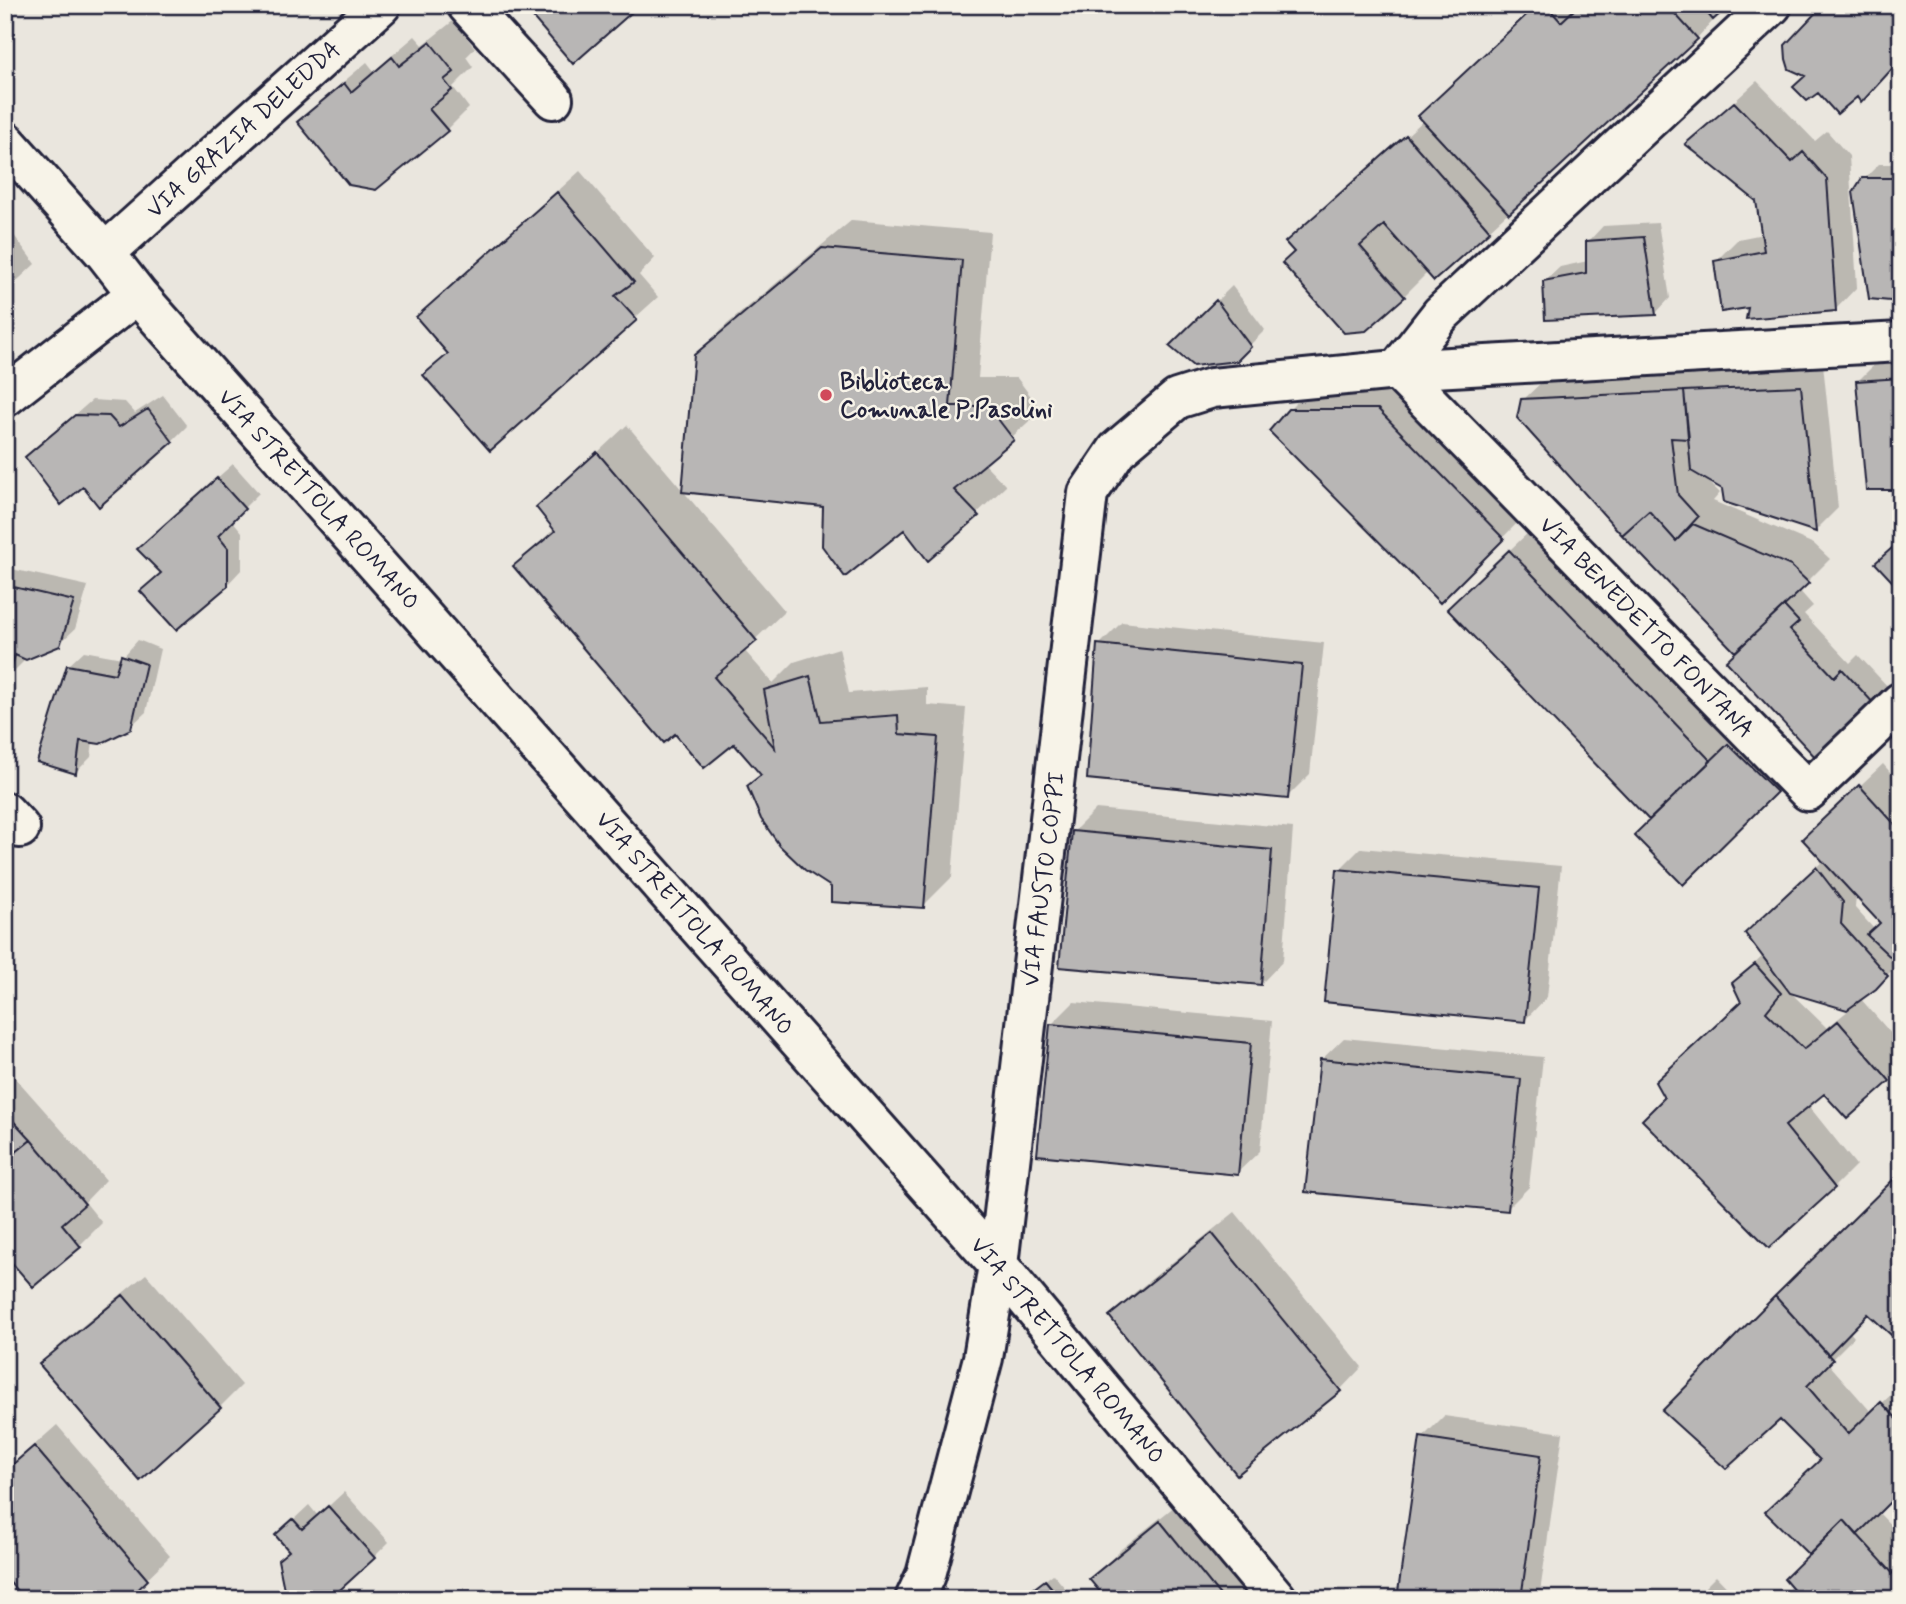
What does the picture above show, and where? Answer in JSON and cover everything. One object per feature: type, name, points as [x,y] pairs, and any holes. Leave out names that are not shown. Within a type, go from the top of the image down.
[{"type":"street","name":"VIA GRAZIA DELEDDA","points":[[105,253],[381,5]]},
{"type":"street","points":[[467,5],[553,99]]},
{"type":"street","points":[[1397,370],[1441,314],[1772,5]]},
{"type":"street","name":"VIA STRETTOLA ROMANO","points":[[5,141],[105,253],[137,294],[998,1265],[1277,1599]]},
{"type":"street","points":[[5,397],[137,294]]},
{"type":"street","points":[[1397,370],[1901,342]]},
{"type":"street","name":"VIA FAUSTO COPPI","points":[[915,1599],[926,1575],[983,1357],[998,1265],[1088,493],[1117,450],[1177,399],[1212,388],[1397,370]]},
{"type":"street","name":"VIA BENEDETTO FONTANA","points":[[1397,370],[1808,791],[1901,702]]},
{"type":"building","points":[[522,5],[640,5],[573,64]]},
{"type":"building","points":[[1537,5],[1546,5],[1561,22],[1579,5],[1667,5],[1698,39],[1509,214],[1418,116]]},
{"type":"building","points":[[1700,5],[1730,5],[1713,20]]},
{"type":"building","points":[[1823,5],[1901,7],[1901,59],[1861,103],[1857,97],[1837,114],[1818,93],[1807,101],[1793,87],[1805,76],[1789,69],[1786,59],[1785,45]]},
{"type":"building","points":[[430,42],[454,72],[444,80],[452,90],[429,109],[448,131],[376,190],[349,185],[297,122],[344,83],[351,92],[392,57],[399,66]]},
{"type":"building","points":[[1734,102],[1792,162],[1803,152],[1827,179],[1836,311],[1746,319],[1748,308],[1721,312],[1714,261],[1764,251],[1756,201],[1685,144]]},
{"type":"building","points":[[1406,135],[1490,231],[1434,281],[1384,225],[1360,246],[1405,297],[1366,331],[1344,333],[1282,263],[1294,252],[1285,242]]},
{"type":"building","points":[[1862,178],[1901,178],[1901,302],[1869,299],[1853,192]]},
{"type":"building","points":[[557,192],[634,282],[615,296],[637,320],[490,451],[423,375],[448,354],[416,317]]},
{"type":"building","points":[[1644,237],[1656,315],[1545,320],[1543,281],[1586,273],[1586,241]]},
{"type":"building","points":[[822,248],[962,260],[950,406],[988,406],[1014,440],[954,490],[979,516],[928,561],[904,530],[845,577],[822,546],[823,507],[682,492],[694,355]]},
{"type":"building","points":[[1216,300],[1251,347],[1237,361],[1193,366],[1169,346]]},
{"type":"building","points":[[1901,378],[1901,490],[1866,490],[1856,381]]},
{"type":"building","points":[[1801,386],[1816,532],[1724,502],[1722,489],[1691,471],[1684,391]]},
{"type":"building","points":[[1684,391],[1689,439],[1671,438],[1678,495],[1698,517],[1676,541],[1649,511],[1622,535],[1517,418],[1521,399]]},
{"type":"building","points":[[148,409],[173,442],[99,507],[83,487],[61,505],[25,457],[75,415],[109,416],[119,427]]},
{"type":"building","points":[[1288,409],[1378,409],[1504,539],[1440,603],[1269,431]]},
{"type":"building","points":[[597,452],[757,641],[714,677],[775,748],[764,690],[810,676],[821,721],[898,715],[899,734],[938,737],[924,908],[831,902],[831,887],[805,870],[780,846],[761,819],[747,786],[761,775],[734,744],[704,768],[675,734],[664,743],[513,566],[555,531],[536,507]]},
{"type":"building","points":[[217,478],[245,509],[218,536],[228,548],[228,586],[176,630],[140,591],[161,573],[137,549]]},
{"type":"building","points":[[1649,511],[1676,541],[1693,524],[1791,566],[1809,583],[1735,652],[1622,535]]},
{"type":"building","points":[[1901,540],[1901,591],[1875,563]]},
{"type":"building","points":[[1509,550],[1711,761],[1649,820],[1447,609]]},
{"type":"building","points":[[5,585],[74,601],[60,646],[26,660],[15,655],[8,680],[5,679]]},
{"type":"building","points":[[1784,606],[1799,622],[1790,630],[1834,677],[1842,669],[1876,706],[1818,760],[1726,661]]},
{"type":"building","points":[[1097,644],[1302,665],[1288,799],[1087,779]]},
{"type":"building","points":[[121,655],[146,664],[131,729],[100,744],[80,741],[76,774],[37,762],[67,665],[115,674]]},
{"type":"building","points":[[1728,744],[1777,792],[1683,885],[1634,835]]},
{"type":"building","points":[[1859,785],[1901,831],[1900,966],[1867,935],[1880,923],[1802,839]]},
{"type":"building","points":[[1072,831],[1272,850],[1261,985],[1059,967]]},
{"type":"building","points":[[1816,867],[1843,902],[1841,924],[1888,976],[1876,989],[1847,1010],[1790,993],[1745,933]]},
{"type":"building","points":[[1337,869],[1539,888],[1525,1022],[1324,1002]]},
{"type":"building","points":[[1755,964],[1781,993],[1766,1012],[1804,1049],[1838,1021],[1890,1081],[1847,1119],[1824,1094],[1785,1126],[1835,1188],[1769,1248],[1642,1120],[1664,1098],[1655,1082],[1741,1002],[1732,983]]},
{"type":"building","points":[[1050,1024],[1251,1043],[1238,1175],[1037,1155]]},
{"type":"building","points":[[1320,1059],[1521,1079],[1508,1211],[1305,1192]]},
{"type":"building","points":[[5,1112],[31,1140],[5,1161]]},
{"type":"building","points":[[31,1140],[85,1204],[62,1224],[81,1247],[33,1287],[5,1255],[5,1161]]},
{"type":"building","points":[[1901,1172],[1901,1344],[1868,1314],[1828,1355],[1775,1296]]},
{"type":"building","points":[[1212,1233],[1341,1391],[1237,1475],[1109,1316]]},
{"type":"building","points":[[123,1295],[221,1408],[140,1481],[39,1364]]},
{"type":"building","points":[[1775,1296],[1833,1360],[1807,1386],[1848,1434],[1881,1402],[1901,1423],[1901,1491],[1857,1535],[1844,1520],[1809,1555],[1765,1512],[1820,1460],[1780,1420],[1726,1469],[1662,1411]]},
{"type":"building","points":[[1420,1437],[1541,1455],[1521,1599],[1397,1599]]},
{"type":"building","points":[[34,1446],[148,1580],[128,1599],[24,1599],[5,1577],[5,1471]]},
{"type":"building","points":[[328,1506],[375,1558],[330,1599],[286,1599],[278,1560],[289,1551],[275,1535],[293,1519],[302,1529]]},
{"type":"building","points":[[1844,1520],[1896,1577],[1901,1573],[1901,1599],[1801,1599],[1784,1579]]},
{"type":"building","points":[[1160,1521],[1223,1599],[1106,1599],[1089,1579]]},
{"type":"building","points":[[1045,1580],[1061,1599],[1020,1599]]},
{"type":"place","name":"Biblioteca Comunale P.Pasolini","points":[[826,395]]}]
